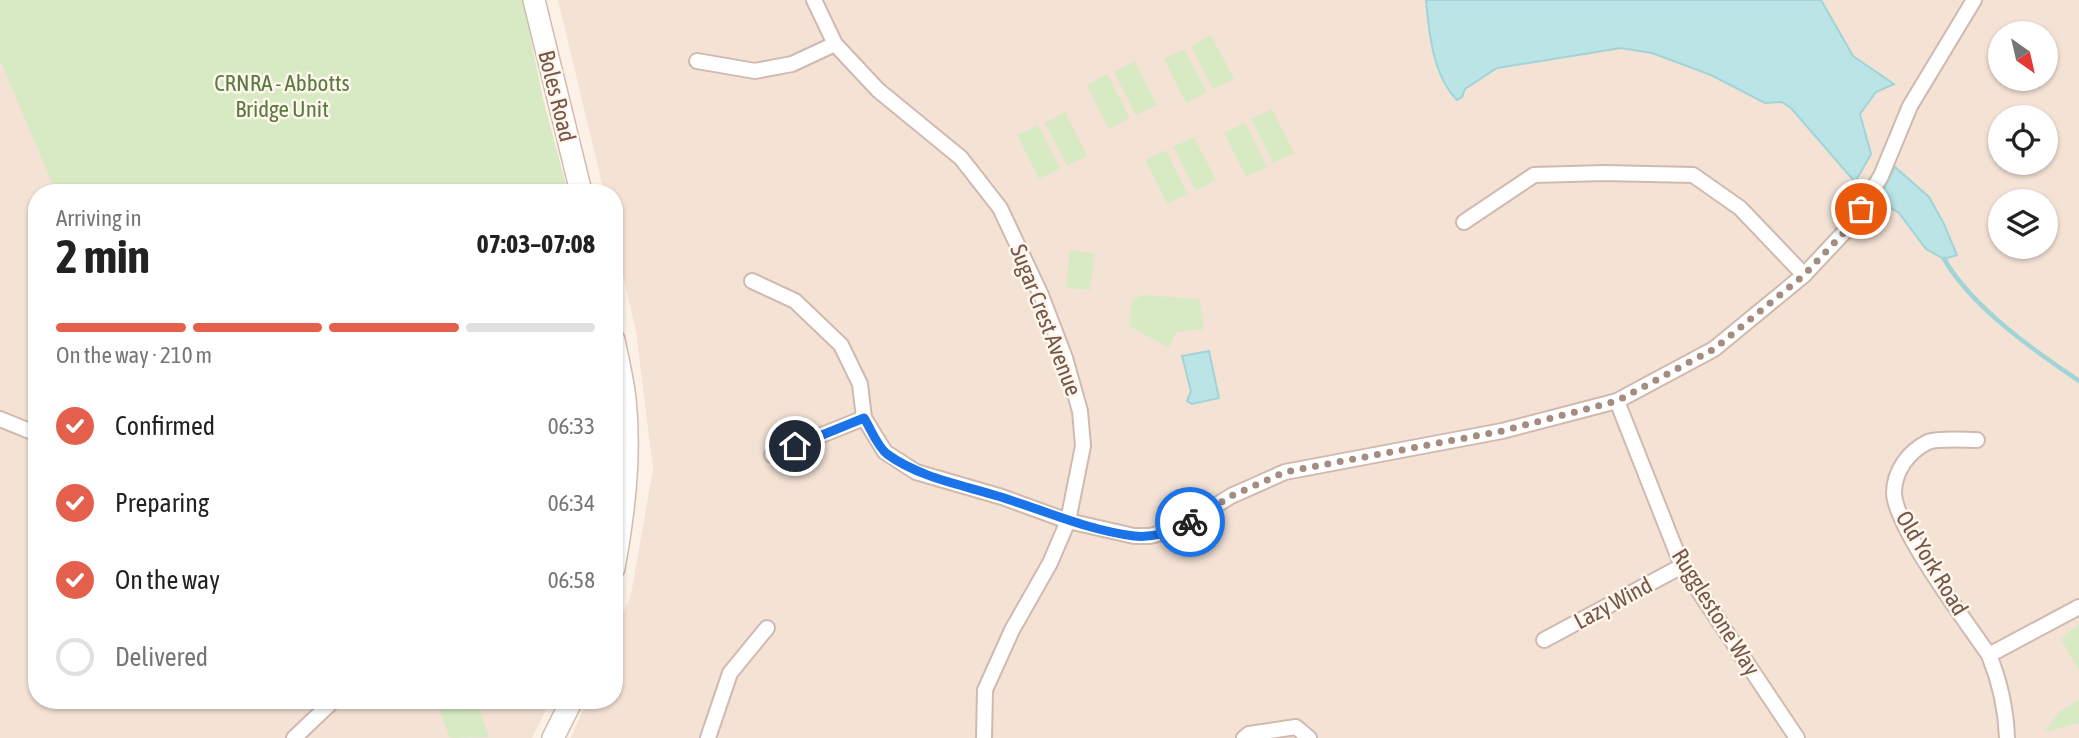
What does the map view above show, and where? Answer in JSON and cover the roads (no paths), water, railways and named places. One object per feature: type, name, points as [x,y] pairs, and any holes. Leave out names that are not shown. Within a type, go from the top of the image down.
[{"type":"street","name":"Boles Road","points":[[534,0],[579,184]]},
{"type":"street","name":"Sugar Crest Avenue","points":[[814,0],[835,44],[878,90],[961,158],[1000,208],[1017,239],[1041,295],[1065,358],[1080,411],[1083,446],[1068,521],[1051,563],[1012,630],[985,690],[984,738]]},
{"type":"street","points":[[752,281],[795,300],[841,345],[860,384],[864,418],[885,452],[916,471],[1068,521],[1134,536],[1150,536],[1180,528],[1231,496],[1285,472],[1502,431],[1617,401],[1714,349],[1804,275],[1851,225],[1881,176],[1910,106],[1968,2]]},
{"type":"street","points":[[697,61],[755,71],[792,64],[835,44]]},
{"type":"street","points":[[1464,222],[1534,175],[1693,175],[1740,208],[1804,275]]},
{"type":"street","points":[[623,388],[627,463],[623,510]]},
{"type":"street","name":"Rugglestone Way","points":[[1617,401],[1682,566],[1797,738]]},
{"type":"street","points":[[772,455],[864,418]]},
{"type":"street","points":[[0,419],[28,430]]},
{"type":"street","name":"Old York Road","points":[[1977,440],[1930,441],[1905,459],[1895,480],[1894,495],[1901,522],[1989,655],[1999,679],[2007,738]]},
{"type":"street","name":"Lazy Wind","points":[[1544,640],[1682,566]]},
{"type":"street","points":[[1989,655],[2079,607]]},
{"type":"street","points":[[708,738],[730,673],[767,628]]},
{"type":"street","points":[[294,738],[325,709]]},
{"type":"street","points":[[553,738],[568,709]]},
{"type":"street","points":[[1244,738],[1249,734],[1296,727],[1309,738]]},
{"type":"water","points":[[1426,0],[1821,0],[1853,56],[1894,84],[1876,92],[1860,114],[1871,154],[1855,182],[1791,108],[1782,102],[1765,103],[1711,75],[1652,53],[1621,48],[1497,68],[1465,89],[1462,97],[1457,100],[1437,67]]},
{"type":"water","points":[[1895,167],[1929,197],[1957,255],[1944,259],[1926,249],[1899,213],[1878,200]]},
{"type":"water","points":[[1209,351],[1219,398],[1192,404],[1187,401],[1191,391],[1182,356]]},
{"type":"waterway","points":[[1944,259],[1956,277],[1987,311],[2079,381]]},
{"type":"park label","name":"CRNRA - Abbotts Bridge Unit","points":[[282,96]]}]
